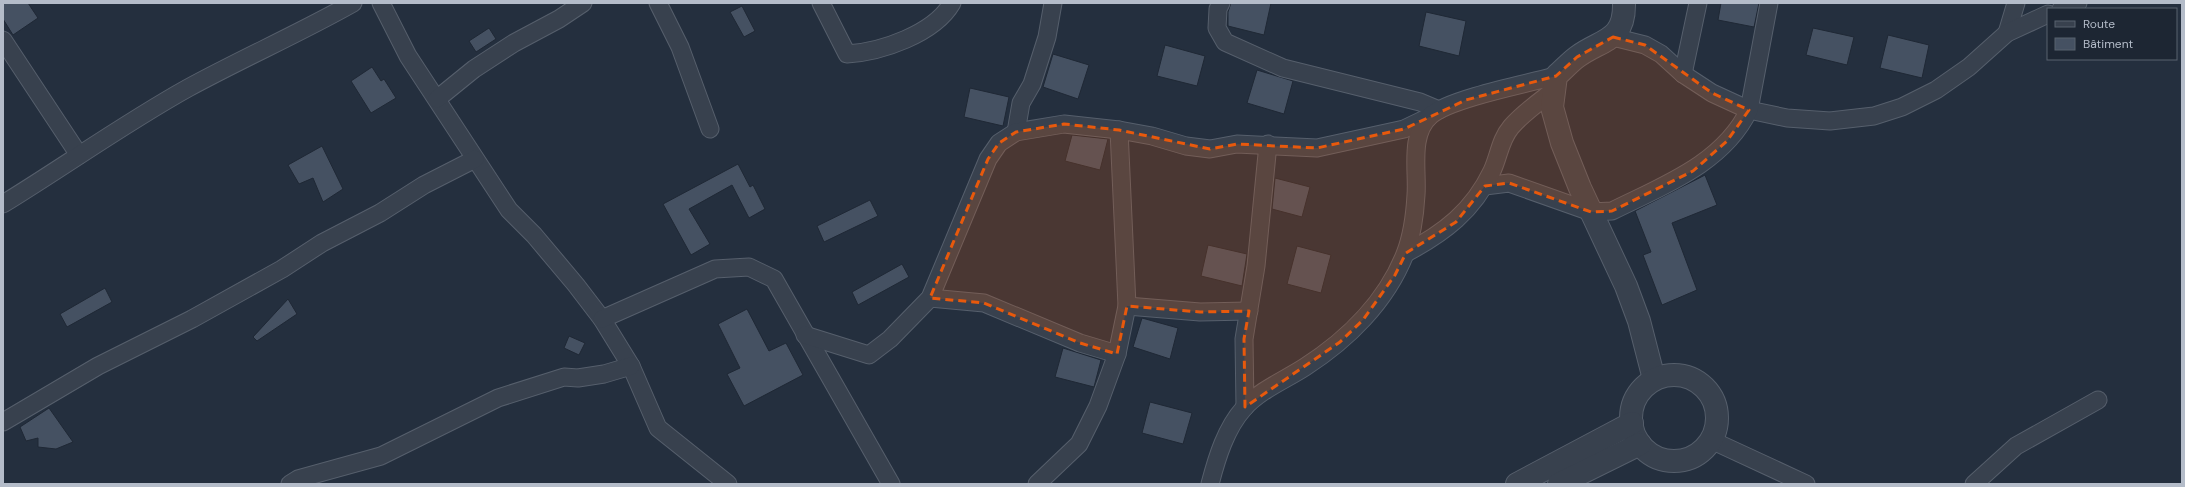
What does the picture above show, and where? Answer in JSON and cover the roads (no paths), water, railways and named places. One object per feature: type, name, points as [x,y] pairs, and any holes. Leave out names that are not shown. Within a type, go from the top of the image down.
[{"type":"street","points":[[3,204],[79,155],[189,88],[317,24],[353,3]]},
{"type":"street","points":[[380,3],[408,56],[509,210],[534,236],[576,285],[602,319],[631,366],[658,428],[728,484]]},
{"type":"street","points":[[437,99],[474,70],[514,43],[559,19],[583,3]]},
{"type":"street","points":[[658,3],[678,41],[710,129]]},
{"type":"street","points":[[821,3],[847,54],[876,51],[912,36],[946,14],[952,3]]},
{"type":"street","points":[[1016,132],[1021,103],[1032,84],[1047,37],[1052,3]]},
{"type":"street","points":[[1221,3],[1218,9],[1217,28],[1225,42],[1283,68],[1420,102],[1434,113]]},
{"type":"street","points":[[1406,253],[1432,239],[1456,222],[1485,186],[1494,165],[1501,142],[1511,127],[1554,84],[1577,57],[1613,37],[1624,18],[1624,3]]},
{"type":"street","points":[[1683,74],[1698,3]]},
{"type":"street","points":[[1485,186],[1509,183],[1591,212],[1612,211],[1693,171],[1727,141],[1744,121],[1749,110],[1769,3]]},
{"type":"street","points":[[2007,33],[2016,3]]},
{"type":"street","points":[[2064,8],[2078,3]]},
{"type":"street","points":[[1613,37],[1645,45],[1661,54],[1683,74],[1712,93],[1749,110],[1787,118],[1830,121],[1874,116],[1902,107],[1936,90],[1969,67],[2007,33],[2047,14]]},
{"type":"street","points":[[3,40],[79,155]]},
{"type":"street","points":[[805,335],[869,355],[890,339],[930,298],[988,158],[999,142],[1016,132],[1064,124],[1119,130],[1152,136],[1186,146],[1210,148],[1237,144],[1268,144],[1317,148],[1404,129],[1434,113],[1466,100],[1554,84]]},
{"type":"street","points":[[1554,84],[1552,107],[1562,143],[1591,212],[1623,279],[1639,321],[1654,379]]},
{"type":"street","points":[[1210,484],[1216,462],[1231,425],[1245,406],[1323,354],[1363,320],[1391,282],[1406,253],[1414,215],[1418,140],[1434,113]]},
{"type":"street","points":[[1037,484],[1079,444],[1098,406],[1117,354],[1127,306],[1119,130]]},
{"type":"street","points":[[1245,406],[1244,339],[1256,266],[1268,144]]},
{"type":"street","points":[[3,422],[98,366],[192,319],[380,213],[424,185],[475,159]]},
{"type":"street","points":[[602,319],[715,269],[749,267],[774,279],[891,484]]},
{"type":"street","points":[[930,298],[984,303],[1080,343],[1117,354]]},
{"type":"street","points":[[1127,306],[1200,312],[1249,311]]},
{"type":"street","points":[[290,484],[298,478],[381,456],[498,398],[564,377],[578,378],[604,374],[631,366]]},
{"type":"street","points":[[1669,374],[1685,375],[1699,382],[1710,394],[1717,409],[1717,425],[1711,440],[1696,454],[1677,461],[1663,459],[1650,454],[1640,444],[1632,423],[1633,404],[1641,390],[1654,379],[1669,374]]},
{"type":"street","points":[[1974,484],[2016,446],[2098,400]]},
{"type":"street","points":[[1517,484],[1632,423]]},
{"type":"street","points":[[1711,440],[1806,484]]},
{"type":"street","points":[[1559,484],[1640,444]]}]
